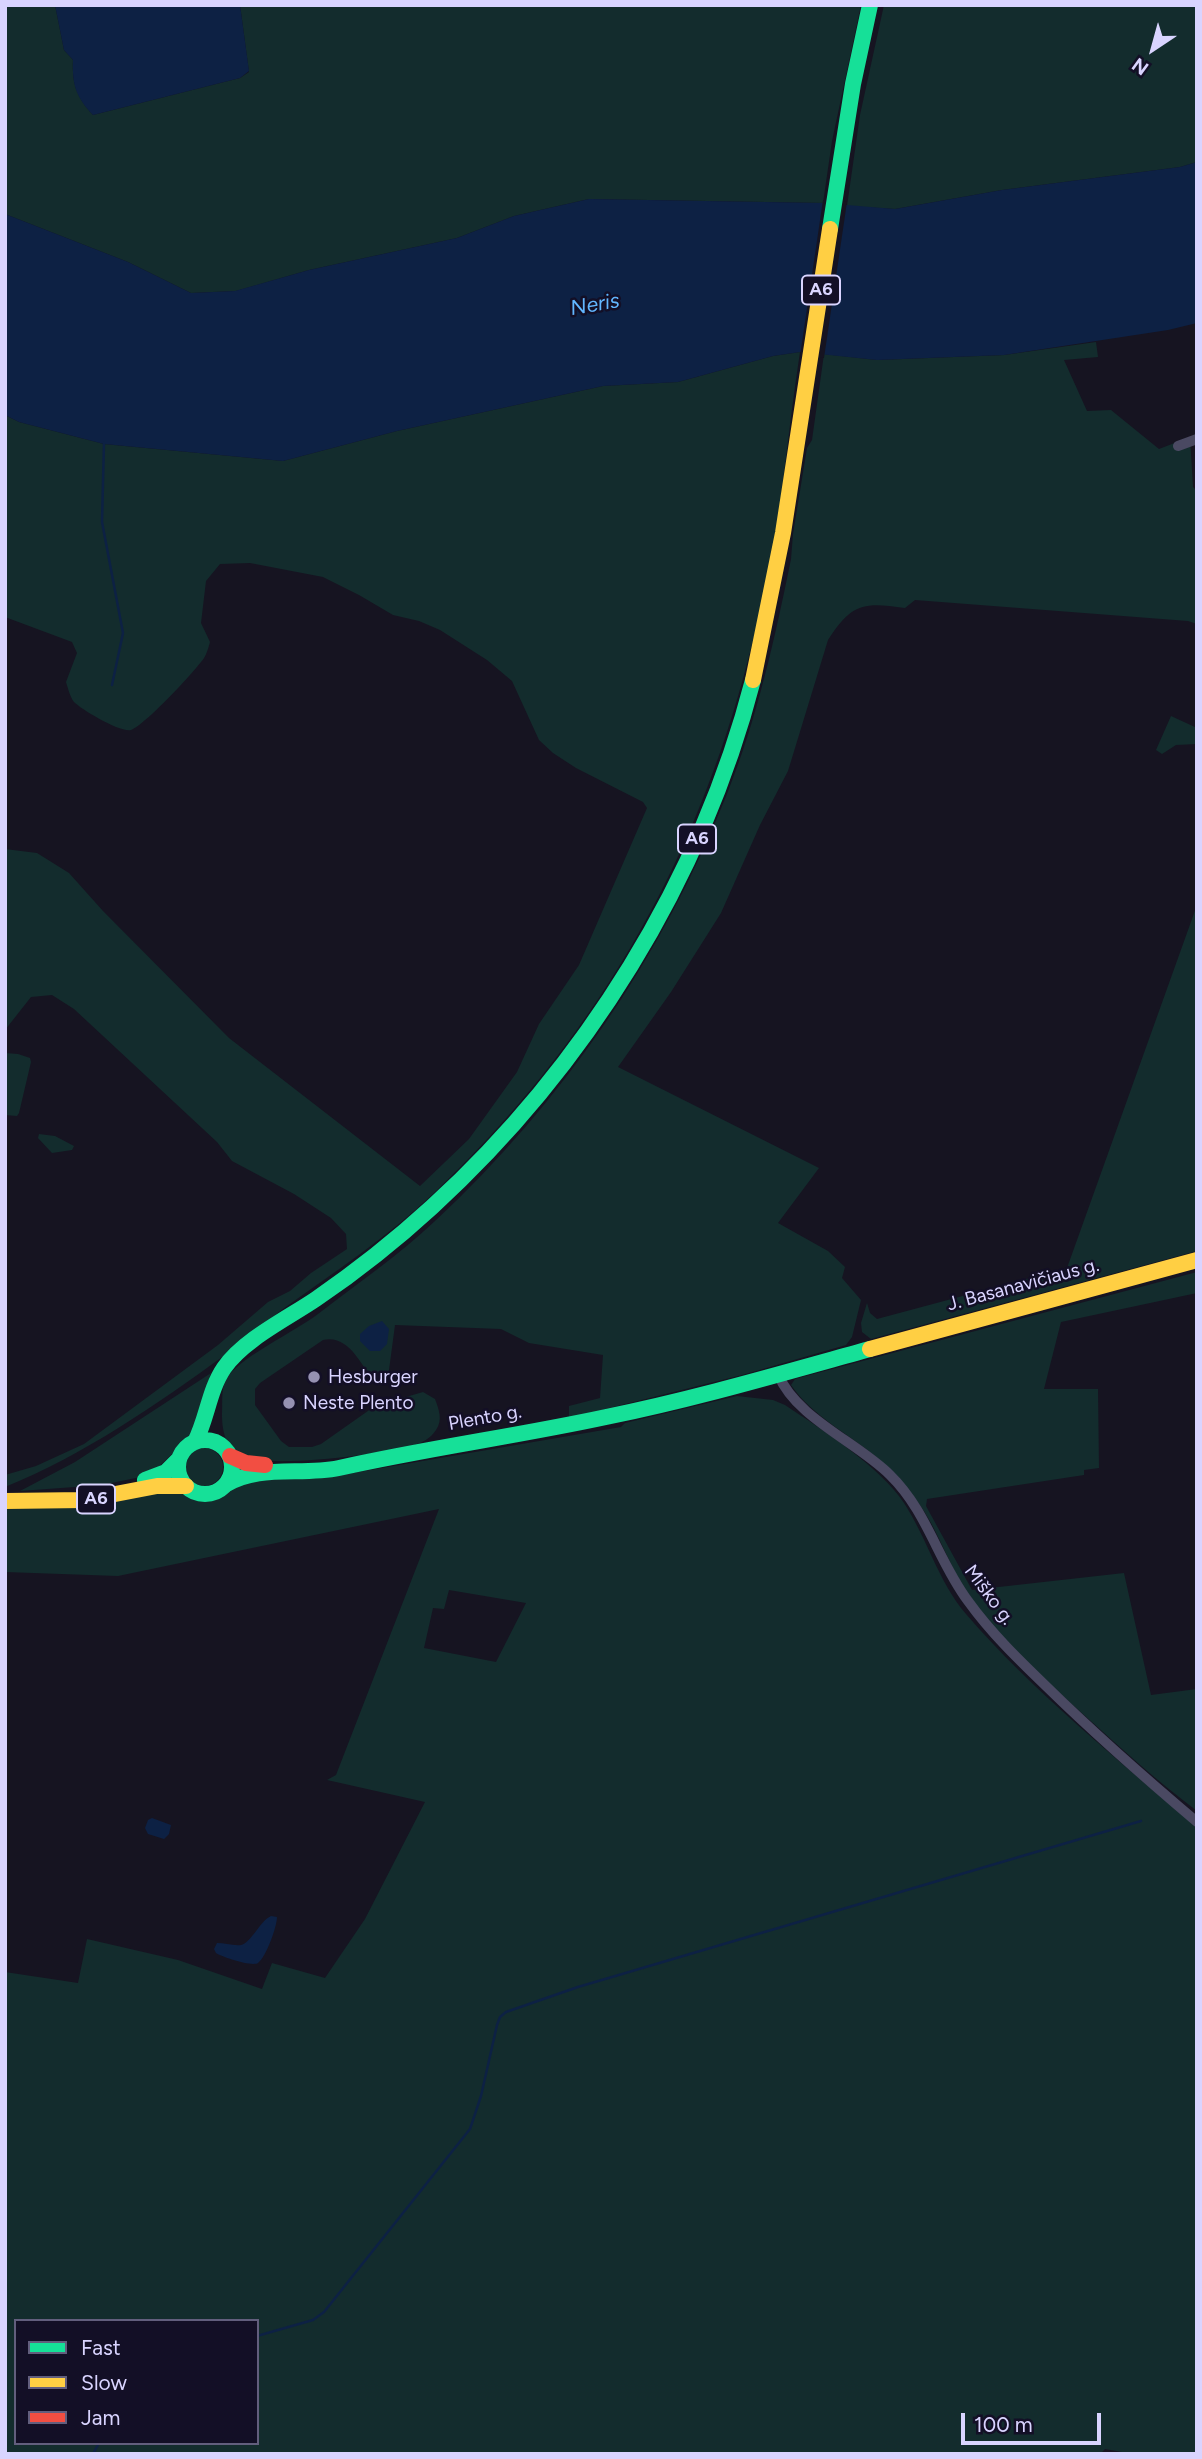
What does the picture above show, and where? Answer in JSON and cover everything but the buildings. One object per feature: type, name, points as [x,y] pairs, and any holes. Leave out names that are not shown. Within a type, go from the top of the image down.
[{"type":"main road","name":"A6","points":[[195,1442],[203,1428],[214,1385],[229,1361],[368,1261],[462,1179],[543,1089],[618,986],[658,918],[695,843],[728,764],[743,718],[773,594],[843,143],[870,5]]},
{"type":"main road","name":"J. Basanavičiaus g.","points":[[778,1374],[1197,1260]]},
{"type":"main road","points":[[221,1373],[215,1403],[215,1425],[226,1451],[232,1471],[225,1485],[219,1490],[201,1494],[186,1486],[179,1473],[179,1459],[183,1451],[195,1442],[214,1441],[226,1451]]},
{"type":"main road","name":"Plento g.","points":[[225,1485],[232,1479],[247,1474],[317,1472],[369,1460],[608,1417],[778,1374]]},
{"type":"main road","name":"Plento g.","points":[[226,1451],[246,1464],[369,1460]]},
{"type":"main road","name":"A6","points":[[5,1499],[116,1487],[158,1476],[179,1459]]},
{"type":"main road","name":"A6","points":[[5,1499],[77,1501],[162,1485],[186,1486]]},
{"type":"street","points":[[1178,446],[1197,439]]},
{"type":"street","name":"Miško g.","points":[[778,1374],[782,1386],[800,1406],[874,1461],[905,1492],[927,1524],[953,1579],[968,1602],[1009,1650],[1102,1741],[1197,1822]]},
{"type":"green space","points":[[5,5],[55,5],[64,50],[73,60],[73,77],[77,90],[93,115],[240,78],[249,72],[240,5],[861,5],[832,141],[823,203],[589,199],[514,216],[457,238],[309,270],[236,291],[191,293],[128,262],[5,214]]},
{"type":"green space","points":[[884,5],[1197,5],[1197,162],[1180,167],[1002,190],[895,209],[847,206],[860,115]]},
{"type":"green space","points":[[1096,342],[1098,357],[1064,360],[1087,411],[1111,410],[1159,449],[1190,437],[1193,487],[1197,491],[1197,624],[1188,621],[915,600],[905,608],[879,605],[852,612],[828,640],[788,771],[760,825],[721,913],[671,992],[618,1067],[819,1168],[778,1223],[828,1251],[845,1267],[842,1278],[861,1300],[852,1337],[846,1345],[742,1375],[569,1418],[569,1406],[600,1398],[603,1355],[529,1343],[501,1329],[395,1325],[387,1385],[375,1384],[354,1353],[340,1342],[323,1340],[260,1383],[255,1389],[255,1405],[281,1441],[289,1447],[312,1447],[321,1444],[375,1406],[423,1392],[435,1399],[440,1415],[438,1426],[429,1438],[399,1449],[325,1459],[273,1461],[240,1455],[225,1437],[222,1420],[223,1389],[229,1375],[246,1360],[318,1314],[392,1257],[421,1234],[482,1175],[567,1077],[605,1024],[672,913],[701,854],[738,766],[764,678],[791,559],[824,354],[877,360],[1004,355]]},
{"type":"green space","points":[[800,352],[767,585],[726,734],[699,808],[667,879],[631,947],[589,1013],[491,1136],[434,1193],[398,1224],[173,1392],[63,1460],[5,1487],[5,1475],[36,1466],[84,1444],[218,1345],[268,1302],[290,1291],[347,1249],[346,1234],[331,1218],[294,1194],[232,1161],[217,1142],[74,1009],[52,995],[31,997],[5,1030],[5,849],[37,853],[69,873],[229,1038],[420,1186],[469,1139],[517,1072],[539,1024],[579,965],[647,808],[643,802],[576,768],[553,753],[539,740],[512,681],[487,660],[440,630],[419,621],[393,615],[323,577],[250,563],[220,564],[206,581],[201,623],[210,642],[207,653],[157,710],[131,730],[111,725],[93,715],[74,702],[66,682],[77,653],[72,642],[5,617],[5,415],[19,422],[104,444],[283,461],[397,431],[603,386],[678,382],[773,356]]},
{"type":"green space","points":[[1171,716],[1197,728],[1197,744],[1176,745],[1162,754],[1156,750]]},
{"type":"green space","points":[[1197,905],[1197,1251],[871,1339],[862,1332],[861,1323],[867,1303],[870,1313],[877,1319],[1067,1268]]},
{"type":"green space","points":[[5,1053],[30,1058],[31,1062],[17,1116],[5,1115]]},
{"type":"green space","points":[[39,1134],[55,1136],[74,1146],[72,1150],[52,1153],[38,1138]]},
{"type":"green space","points":[[1197,1272],[1197,1293],[1061,1322],[1044,1389],[1098,1389],[1099,1468],[1084,1470],[1084,1475],[927,1499],[926,1506],[972,1590],[1124,1573],[1151,1695],[1197,1689],[1197,1811],[1112,1740],[1022,1657],[967,1592],[921,1506],[901,1481],[869,1451],[810,1407],[791,1385],[795,1379]]},
{"type":"green space","points":[[211,1373],[193,1435],[184,1440],[150,1475],[102,1485],[20,1491],[75,1462]]},
{"type":"green space","points":[[737,1396],[773,1400],[785,1405],[832,1437],[866,1462],[894,1489],[912,1516],[956,1601],[992,1643],[1077,1725],[1197,1828],[1197,2454],[1133,2454],[1105,2449],[1100,2454],[5,2454],[5,1972],[78,1983],[87,1939],[178,1960],[262,1989],[272,1963],[325,1978],[365,1919],[425,1802],[327,1780],[336,1775],[439,1509],[118,1576],[5,1572],[5,1508],[176,1489],[200,1500],[212,1499],[241,1480],[341,1475],[621,1427],[625,1423]],"holes":[[[449,1590],[526,1603],[496,1662],[424,1648],[433,1608],[444,1609]]]},
{"type":"green space","points":[[204,1448],[217,1454],[223,1467],[217,1480],[204,1486],[191,1480],[185,1467],[191,1454]]},
{"type":"water","points":[[55,5],[240,5],[249,71],[240,78],[93,115],[76,90],[73,60],[64,50]]},
{"type":"water","name":"Neris","points":[[1197,162],[1197,323],[1168,330],[1004,355],[877,360],[800,352],[773,356],[678,382],[603,386],[397,431],[283,461],[104,444],[19,422],[5,415],[5,214],[128,262],[191,293],[235,291],[309,270],[457,238],[514,216],[589,199],[823,203],[895,209],[1002,190],[1180,167]]},
{"type":"water","points":[[382,1321],[389,1329],[387,1344],[380,1351],[370,1351],[360,1341],[360,1334],[369,1326]]},
{"type":"water","points":[[152,1818],[171,1825],[169,1834],[164,1839],[148,1834],[145,1828],[148,1820]]},
{"type":"water","points":[[271,1916],[277,1917],[275,1928],[268,1948],[258,1963],[244,1963],[216,1953],[214,1949],[217,1943],[245,1943]]},
{"type":"pier","points":[[823,200],[847,202],[824,358],[800,356]]},
{"type":"waterway","points":[[104,443],[102,522],[123,633],[112,685]]},
{"type":"waterway","points":[[259,2335],[313,2320],[324,2312],[470,2129],[481,2096],[497,2025],[506,2012],[578,1987],[1141,1821]]},
{"type":"waterway","points":[[93,2454],[98,2445]]},
{"type":"traffic: fast","points":[[830,229],[853,84],[870,5]]},
{"type":"traffic: fast","points":[[195,1442],[215,1386],[232,1358],[254,1339],[361,1266],[432,1207],[488,1152],[539,1094],[587,1032],[630,966],[669,898],[731,755],[753,680]]},
{"type":"traffic: fast","points":[[225,1485],[252,1475],[339,1468],[606,1417],[706,1394],[870,1349]]},
{"type":"traffic: fast","points":[[205,1440],[224,1448],[232,1467],[224,1486],[205,1494],[186,1486],[178,1467],[186,1448],[205,1440]]},
{"type":"traffic: fast","points":[[145,1480],[166,1472],[179,1459]]},
{"type":"traffic: slow","points":[[753,680],[783,533],[830,229]]},
{"type":"traffic: slow","points":[[870,1349],[1197,1260]]},
{"type":"traffic: slow","points":[[5,1501],[84,1500],[157,1486],[186,1486]]},
{"type":"traffic: jam","points":[[230,1456],[246,1463],[265,1465]]},
{"type":"place","name":"Hesburger","points":[[314,1377]]},
{"type":"place","name":"Neste Plento","points":[[289,1403]]}]
